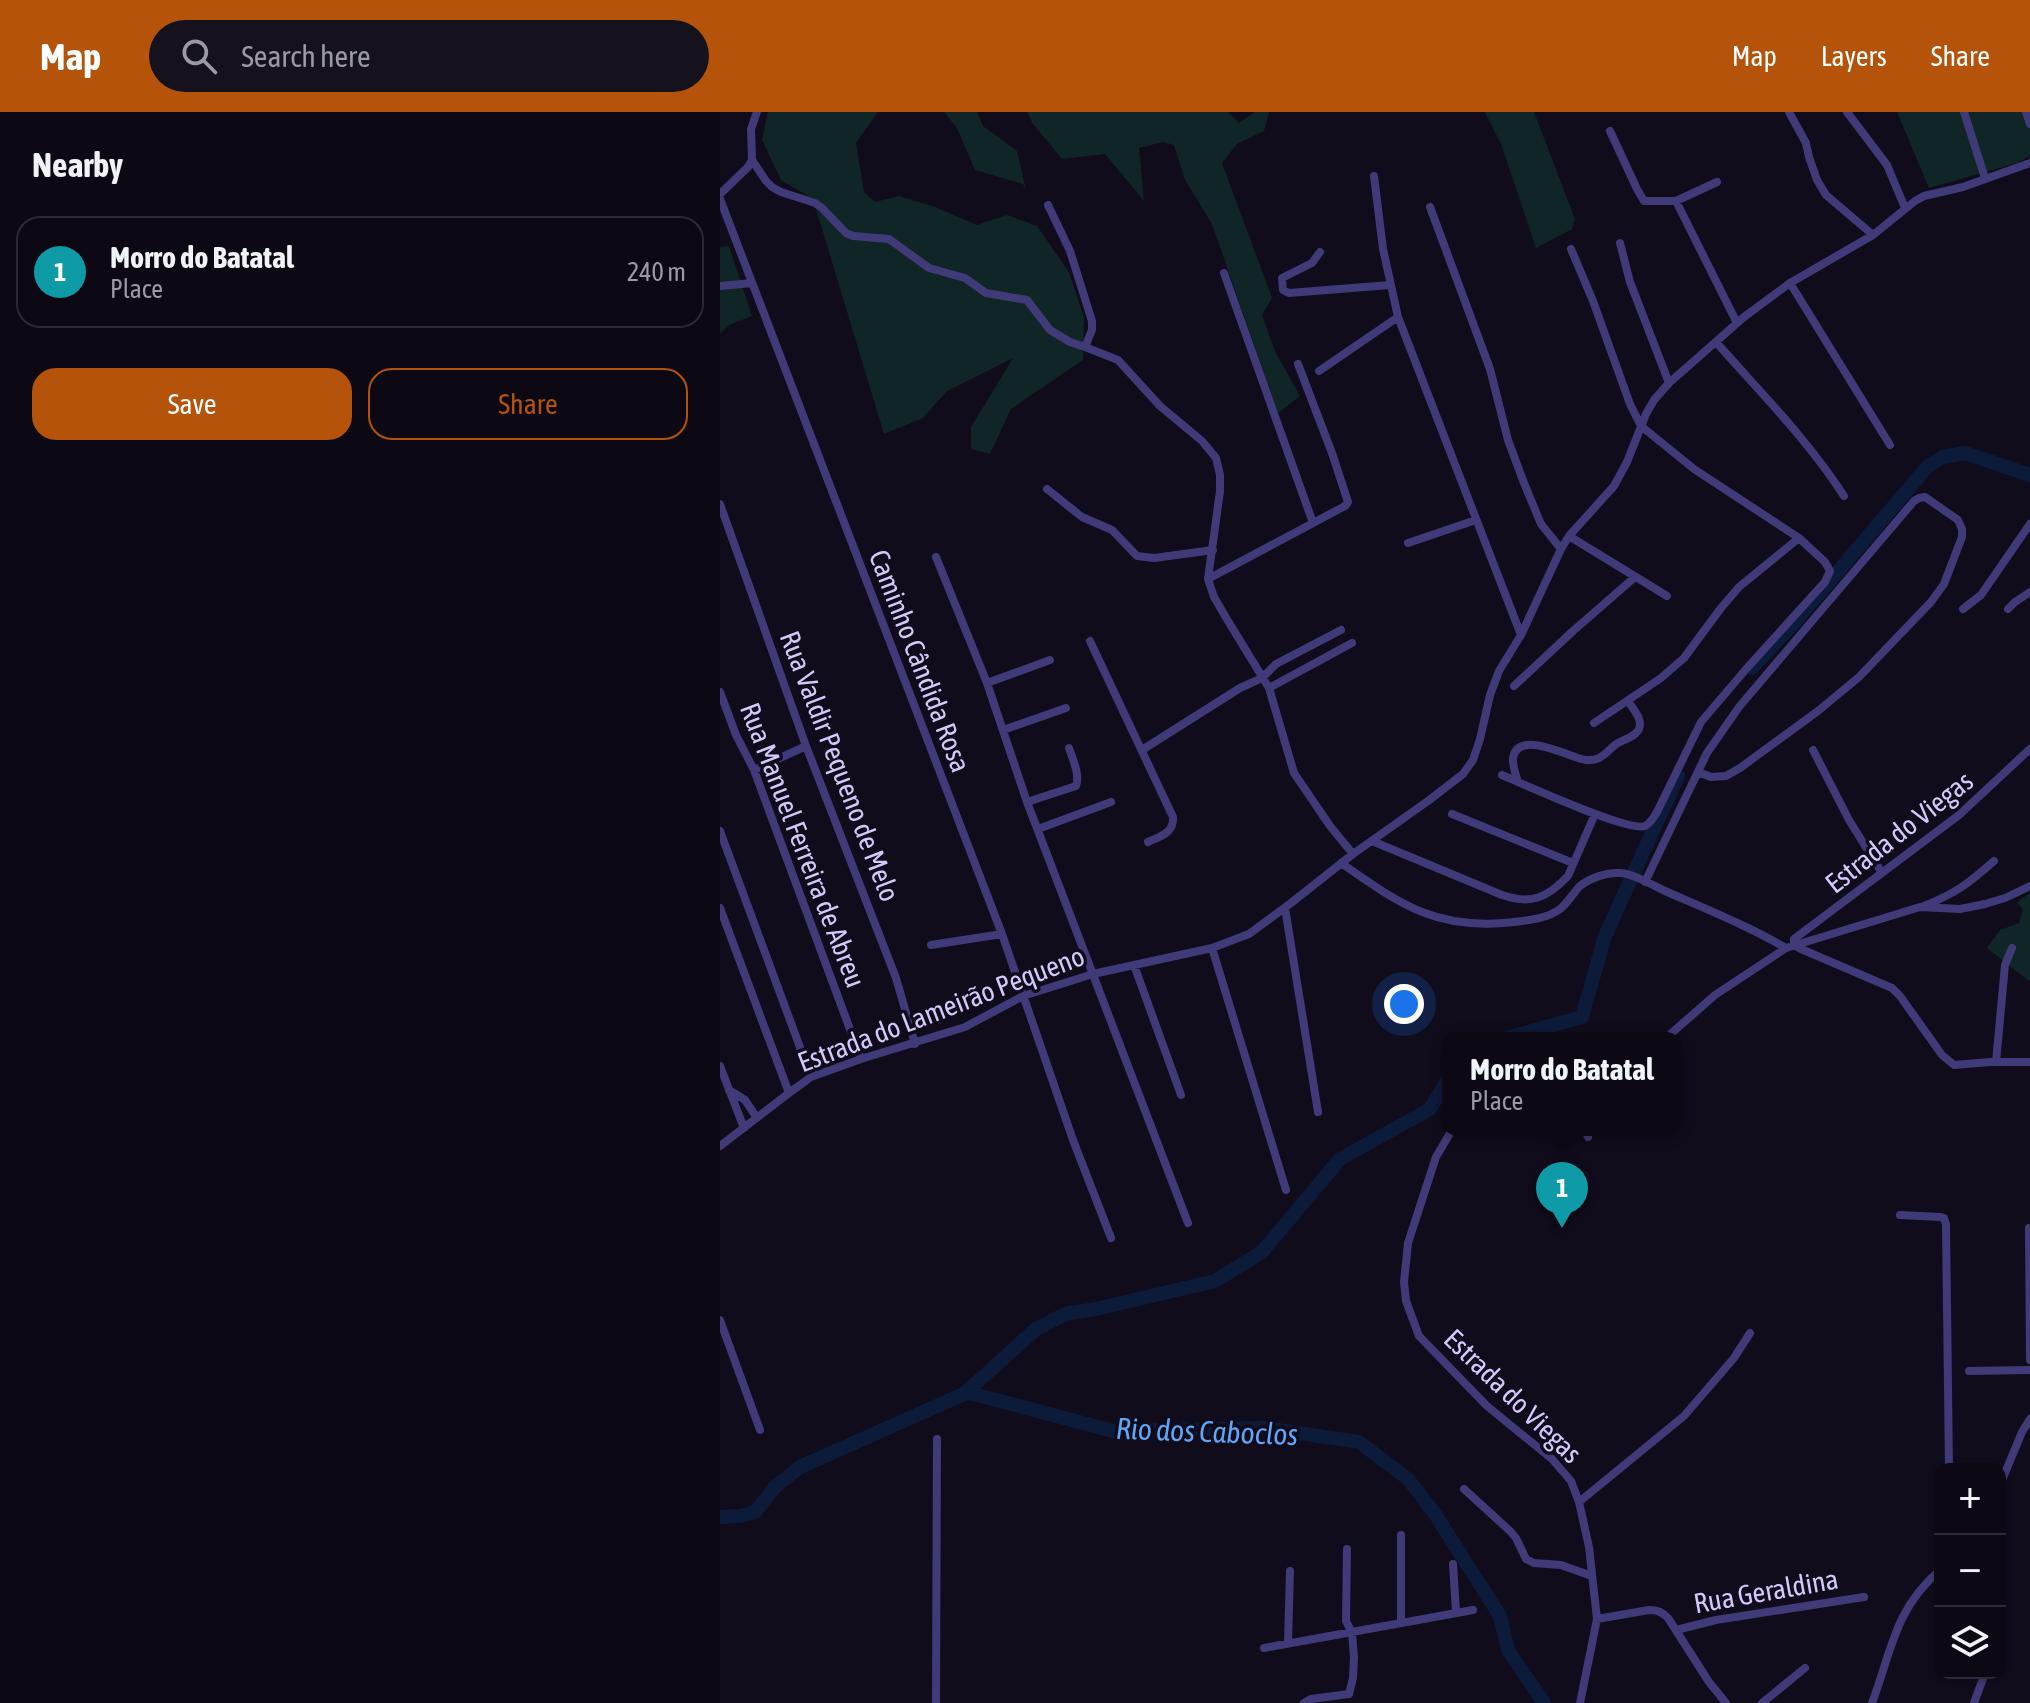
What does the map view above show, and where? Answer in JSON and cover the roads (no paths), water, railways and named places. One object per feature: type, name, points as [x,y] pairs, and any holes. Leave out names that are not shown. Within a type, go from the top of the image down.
[{"type":"street","points":[[757,112],[751,129],[752,160],[772,187],[815,203],[846,233],[889,239],[929,268],[965,278],[986,293],[1027,300],[1050,330],[1070,342],[1118,360],[1160,406],[1202,441],[1216,458],[1220,491],[1208,579],[1214,597],[1269,688],[1294,773],[1353,854]]},
{"type":"street","points":[[1789,112],[1806,143],[1817,180],[1826,195],[1873,235]]},
{"type":"street","points":[[1847,112],[1887,165],[1905,208]]},
{"type":"street","points":[[1964,112],[1985,178]]},
{"type":"street","points":[[2026,112],[2030,124]]},
{"type":"street","points":[[1610,131],[1642,199],[1649,202],[1676,201],[1717,182]]},
{"type":"street","name":"Caminho Cândida Rosa","points":[[752,160],[720,197],[1002,934],[1073,1140],[1111,1238]]},
{"type":"street","name":"Estrada do Lameirão Pequeno","points":[[720,1146],[811,1077],[965,1027],[1023,996],[1093,974],[1212,948],[1249,934],[1428,801],[1463,774],[1473,760],[1499,671],[1521,635],[1561,549],[1614,486],[1654,400],[1669,383],[1737,323],[1790,283],[1873,235],[1924,196],[1963,187],[2030,163]]},
{"type":"street","points":[[1374,176],[1383,249],[1398,317],[1521,635]]},
{"type":"street","points":[[1676,201],[1737,323]]},
{"type":"street","points":[[1048,205],[1070,251],[1092,321],[1085,347]]},
{"type":"street","points":[[1430,207],[1490,369],[1508,440],[1524,483],[1541,524],[1561,549]]},
{"type":"street","points":[[1620,243],[1630,282],[1669,383]]},
{"type":"street","points":[[1502,775],[1595,814],[1641,827],[1650,823],[1701,722],[1829,576],[1829,566],[1799,538],[1694,469],[1641,426],[1571,249]]},
{"type":"street","points":[[1320,252],[1312,263],[1282,278],[1283,290],[1289,293],[1390,285]]},
{"type":"street","points":[[1224,273],[1313,523]]},
{"type":"street","points":[[720,286],[752,283]]},
{"type":"street","points":[[1790,283],[1890,445]]},
{"type":"street","points":[[1319,371],[1398,317]]},
{"type":"street","points":[[1716,342],[1830,474],[1844,496]]},
{"type":"street","points":[[1208,579],[1348,502],[1298,364]]},
{"type":"street","points":[[1047,489],[1082,517],[1112,530],[1137,556],[1154,558],[1213,550]]},
{"type":"street","points":[[1644,882],[1707,753],[1747,697],[1914,501],[1925,497],[1958,520],[1962,537],[1944,584],[1931,602],[1859,677],[1740,768],[1719,777],[1698,772]]},
{"type":"street","name":"Rua Valdir Pequeno de Melo","points":[[720,504],[806,746],[896,978],[915,1044]]},
{"type":"street","points":[[1408,543],[1476,520]]},
{"type":"street","points":[[1963,609],[1981,595],[2030,524]]},
{"type":"street","points":[[1569,536],[1667,596]]},
{"type":"street","points":[[1594,723],[1661,678],[1684,658],[1739,587],[1799,538]]},
{"type":"street","points":[[936,557],[987,683],[1027,802],[1188,1223]]},
{"type":"street","points":[[1514,686],[1635,577]]},
{"type":"street","points":[[2008,609],[2030,592]]},
{"type":"street","points":[[1142,750],[1240,688],[1262,678],[1276,664],[1341,630]]},
{"type":"street","points":[[1090,641],[1173,821],[1170,831],[1148,842]]},
{"type":"street","points":[[1269,688],[1352,643]]},
{"type":"street","points":[[987,683],[1050,660]]},
{"type":"street","name":"Rua Manuel Ferreira de Abreu","points":[[720,692],[736,735],[754,770],[861,1059]]},
{"type":"street","points":[[1518,782],[1513,762],[1517,749],[1523,746],[1549,747],[1592,760],[1637,733],[1638,717],[1628,701]]},
{"type":"street","points":[[1003,730],[1066,708]]},
{"type":"street","points":[[1690,742],[1707,753]]},
{"type":"street","points":[[754,770],[806,746]]},
{"type":"street","points":[[1027,802],[1078,783],[1069,748]]},
{"type":"street","name":"Estrada do Viegas","points":[[1790,946],[1797,937],[1959,815],[2030,749]]},
{"type":"street","points":[[1813,750],[1849,820],[1882,873]]},
{"type":"street","points":[[1038,829],[1111,802]]},
{"type":"street","points":[[1452,814],[1573,863]]},
{"type":"street","points":[[1372,841],[1517,900],[1528,901],[1539,898],[1568,876],[1595,814]]},
{"type":"street","points":[[720,831],[811,1077]]},
{"type":"street","points":[[1920,907],[1958,890],[1994,861]]},
{"type":"street","points":[[1341,863],[1420,913],[1458,923],[1503,924],[1534,920],[1562,908],[1580,887],[1595,877],[1621,873],[1892,988],[1950,1063],[1962,1066],[2030,1062]]},
{"type":"street","name":"Estrada do Viegas","points":[[1673,1032],[1715,995],[1790,946],[1920,907],[1960,909],[2005,898],[2030,886]]},
{"type":"street","points":[[720,908],[789,1093]]},
{"type":"street","points":[[1285,908],[1318,1112]]},
{"type":"street","points":[[931,945],[1002,934]]},
{"type":"street","points":[[1212,948],[1286,1190]]},
{"type":"street","points":[[1996,1062],[2005,965],[2012,948]]},
{"type":"street","points":[[1134,965],[1181,1095]]},
{"type":"street","points":[[720,1066],[744,1128]]},
{"type":"street","points":[[729,1089],[745,1100],[757,1118]]},
{"type":"street","name":"Estrada do Viegas","points":[[1448,1136],[1436,1157],[1408,1243],[1404,1282],[1406,1301],[1419,1336],[1487,1406],[1552,1459],[1571,1481],[1589,1547],[1597,1619],[1580,1703]]},
{"type":"street","points":[[1900,1215],[1940,1217],[1946,1224],[1949,1463]]},
{"type":"street","points":[[2029,1228],[2030,1360]]},
{"type":"street","points":[[720,1320],[760,1430]]},
{"type":"street","points":[[1579,1502],[1684,1416],[1734,1358],[1750,1333]]},
{"type":"street","points":[[1969,1371],[2030,1370]]},
{"type":"street","points":[[2006,1471],[2030,1419]]},
{"type":"street","points":[[936,1703],[937,1439]]},
{"type":"street","points":[[1464,1489],[1510,1531],[1526,1559],[1534,1563],[1561,1565],[1592,1576]]},
{"type":"street","points":[[1401,1535],[1401,1623]]},
{"type":"street","points":[[1304,1703],[1311,1699],[1351,1699],[1354,1657],[1352,1633],[1346,1621],[1347,1549]]},
{"type":"street","points":[[1453,1564],[1456,1613]]},
{"type":"street","points":[[1288,1643],[1290,1571]]},
{"type":"street","points":[[1875,1702],[1898,1627],[1908,1606],[1934,1575]]},
{"type":"street","name":"Rua Geraldina","points":[[1676,1630],[1716,1620],[1864,1597]]},
{"type":"street","points":[[1264,1648],[1473,1610]]},
{"type":"street","points":[[1597,1619],[1656,1610],[1668,1618],[1726,1703]]},
{"type":"street","points":[[1762,1703],[1805,1668]]},
{"type":"street","points":[[1974,1703],[1983,1679]]},
{"type":"waterway","points":[[1752,668],[1928,466],[1943,457],[1965,453],[2030,475]]},
{"type":"waterway","points":[[1528,1032],[1582,1017],[1605,936],[1678,776]]},
{"type":"waterway","points":[[720,1517],[755,1512],[776,1486],[800,1467],[964,1394],[1036,1329],[1065,1314],[1215,1281],[1262,1252],[1340,1159],[1430,1109],[1442,1089]]},
{"type":"waterway","name":"Rio dos Caboclos","points":[[966,1392],[1113,1431],[1265,1428],[1359,1442],[1408,1479],[1435,1514],[1500,1616],[1508,1650],[1544,1703]]},
{"type":"place","name":"Morro do Batatal","points":[[1562,1228]]}]
